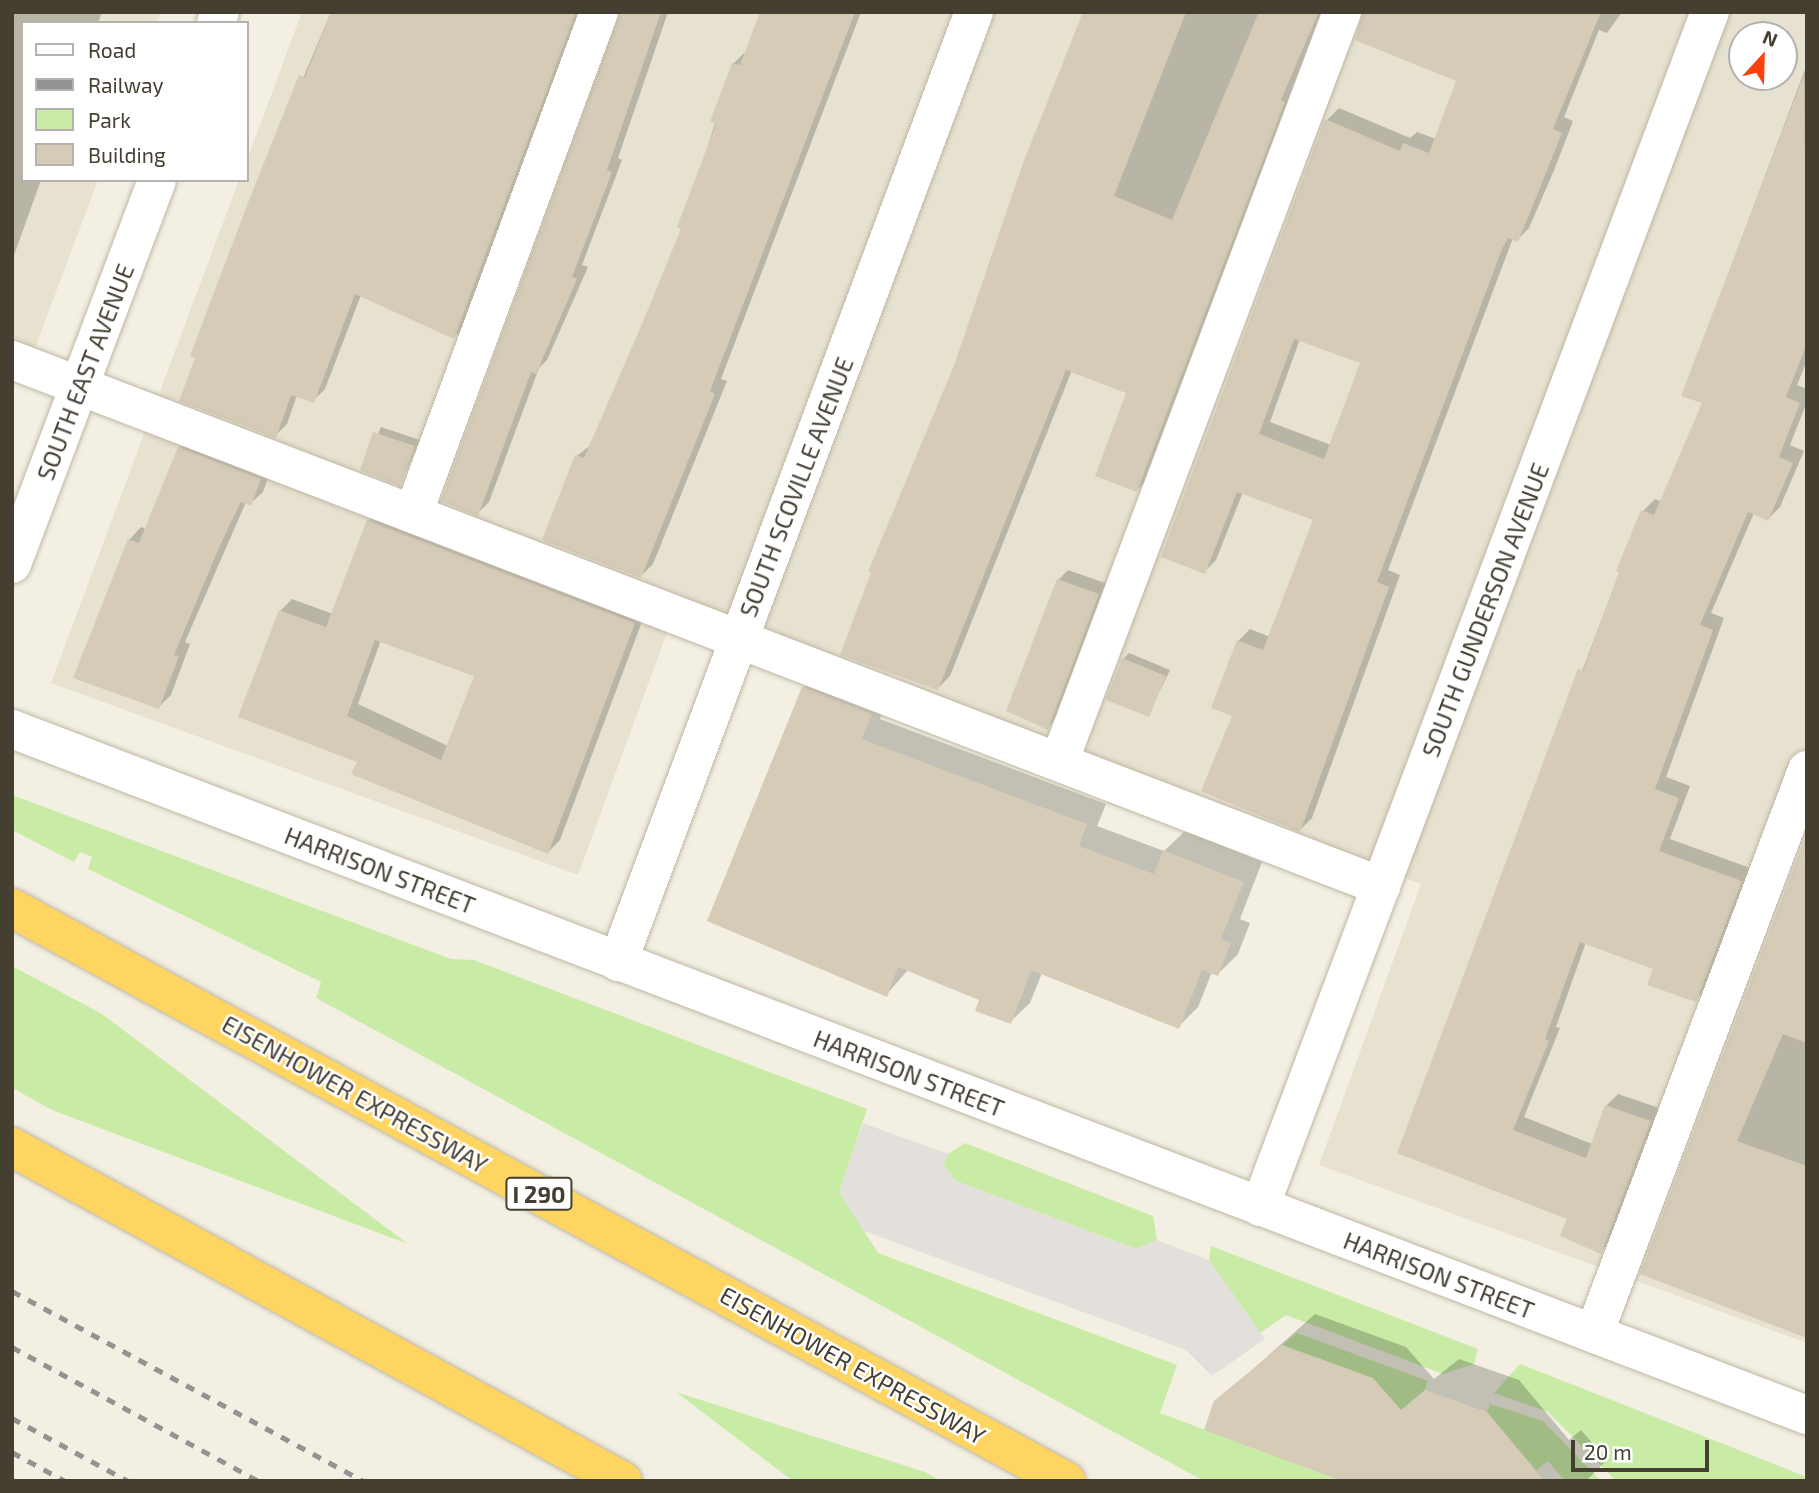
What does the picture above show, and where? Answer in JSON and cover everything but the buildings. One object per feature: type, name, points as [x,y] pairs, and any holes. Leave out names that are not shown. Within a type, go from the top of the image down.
[{"type":"highway","name":"EISENHOWER EXPRESSWAY","points":[[12,908],[1066,1481]]},
{"type":"highway","points":[[12,1147],[623,1481]]},
{"type":"street","points":[[412,513],[599,12]]},
{"type":"street","name":"SOUTH SCOVILLE AVENUE","points":[[618,962],[974,12]]},
{"type":"street","points":[[1059,762],[1342,12]]},
{"type":"street","name":"SOUTH GUNDERSON AVENUE","points":[[1260,1207],[1710,12]]},
{"type":"street","name":"SOUTH EAST AVENUE","points":[[12,564],[156,182]]},
{"type":"street","points":[[12,359],[1381,886]]},
{"type":"street","name":"HARRISON STREET","points":[[12,729],[1807,1415]]},
{"type":"street","points":[[1594,1334],[1807,769]]},
{"type":"shaded area","points":[[12,12],[161,12],[158,21],[21,21],[21,182],[97,182],[29,364],[12,358]]},
{"type":"shaded area","points":[[302,12],[1807,12],[1807,1343],[1319,1165],[1421,884],[675,611],[578,875],[51,683],[238,182],[248,182],[248,157]]},
{"type":"shaded area","points":[[863,1123],[948,1154],[943,1165],[956,1181],[1136,1249],[1157,1240],[1209,1260],[1265,1339],[1212,1376],[1186,1350],[864,1231],[839,1192]]},
{"type":"green space","points":[[12,795],[451,959],[474,960],[867,1109],[839,1192],[878,1253],[1177,1365],[1160,1413],[1342,1481],[1204,1481],[316,998],[321,982],[88,869],[92,857],[80,852],[74,862],[12,830]]},
{"type":"green space","points":[[12,966],[102,1014],[408,1244],[52,1110],[12,1088]]},
{"type":"green space","points":[[965,1143],[1153,1216],[1157,1240],[1136,1249],[956,1181],[943,1165],[948,1154]]},
{"type":"green space","points":[[1211,1246],[1478,1349],[1474,1364],[1443,1374],[1286,1315],[1260,1333],[1209,1260]]},
{"type":"green space","points":[[1297,1333],[1428,1381],[1425,1390],[1401,1410],[1282,1345]]},
{"type":"green space","points":[[1520,1364],[1807,1477],[1807,1481],[1616,1481],[1548,1412],[1494,1393]]},
{"type":"green space","points":[[676,1392],[925,1472],[941,1481],[793,1481]]},
{"type":"green space","points":[[1490,1404],[1543,1421],[1601,1481],[1565,1481],[1548,1461],[1536,1470],[1487,1412]]},
{"type":"railway","points":[[12,1291],[364,1481]]},
{"type":"railway","points":[[12,1347],[259,1481]]},
{"type":"railway","points":[[12,1418],[128,1481]]},
{"type":"railway","points":[[12,1452],[65,1481]]}]
